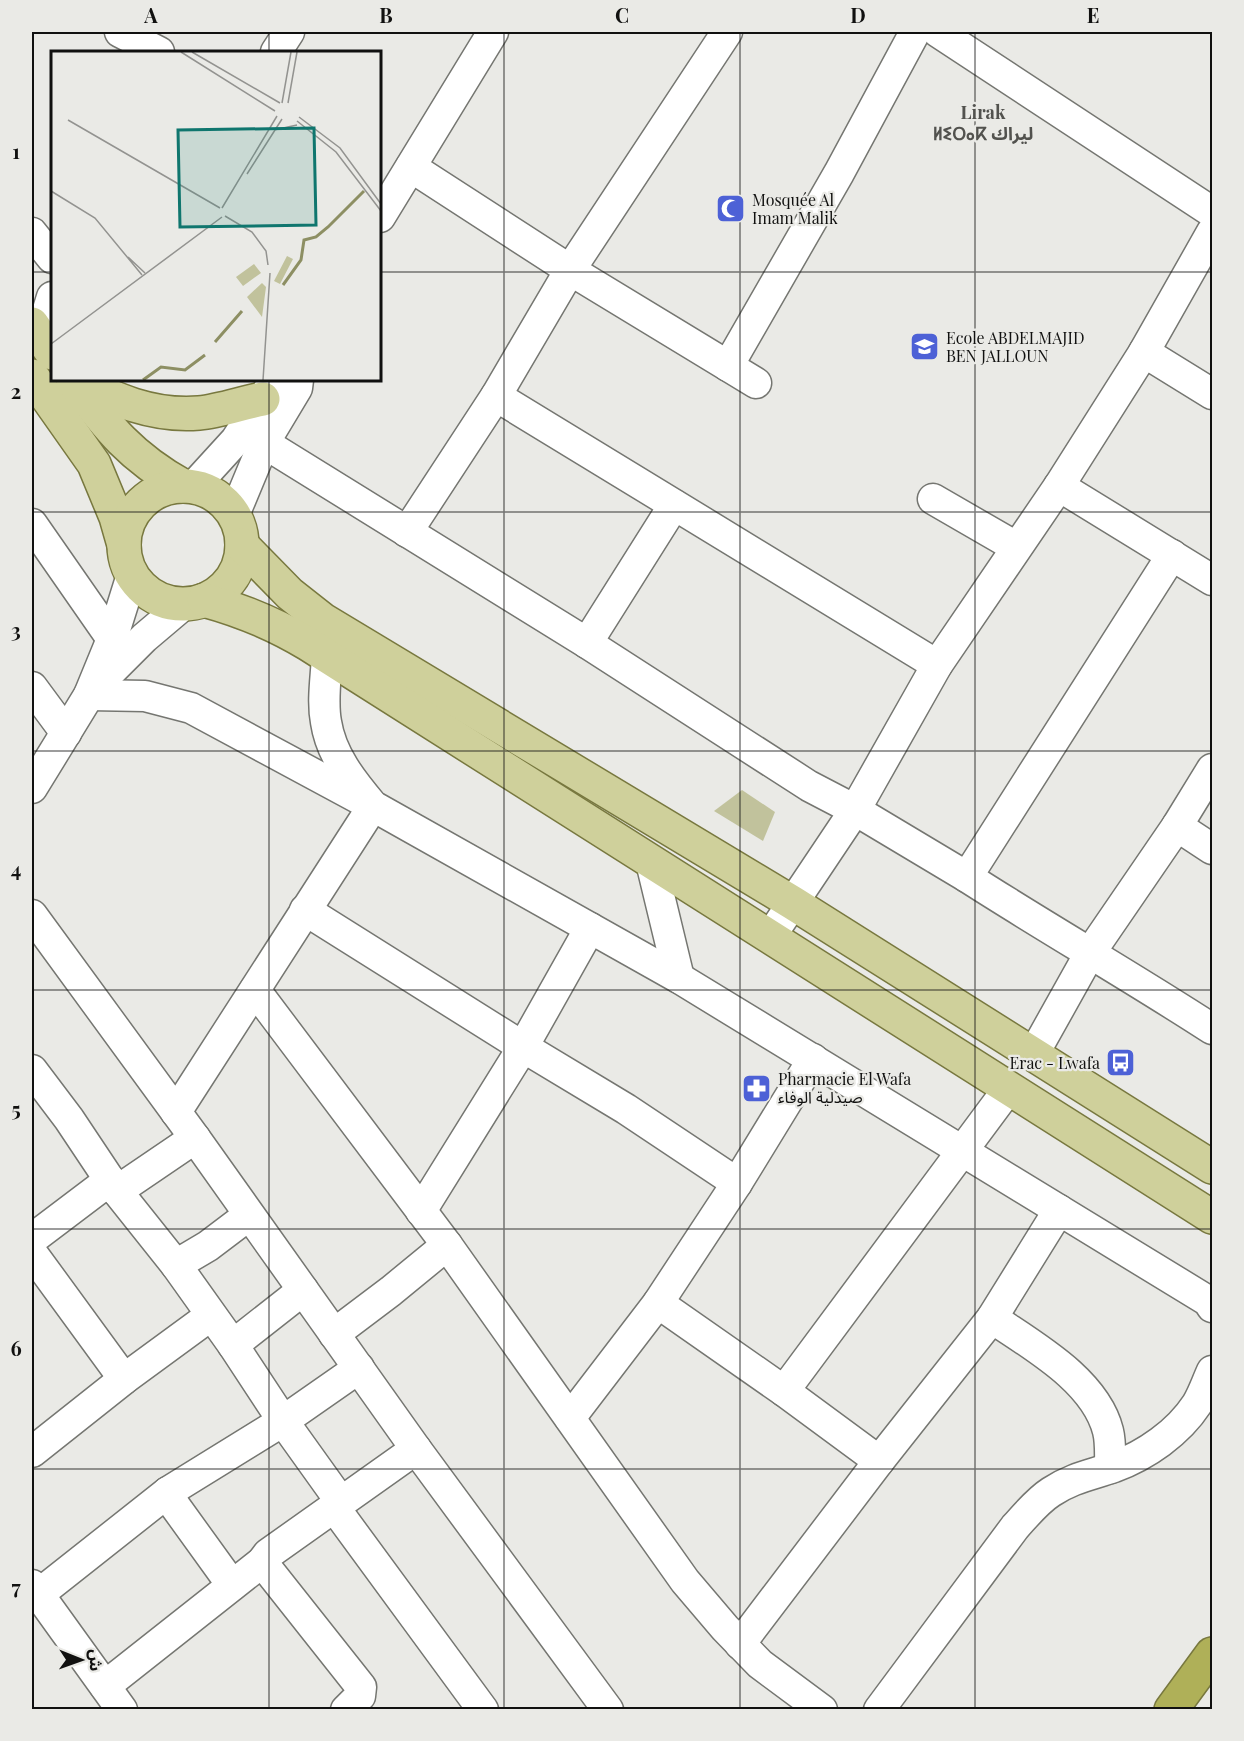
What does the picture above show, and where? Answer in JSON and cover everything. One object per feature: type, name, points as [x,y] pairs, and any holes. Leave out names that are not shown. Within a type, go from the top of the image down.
[{"type":"highway","points":[[1171,1710],[1212,1654]]},
{"type":"main road","points":[[32,376],[94,464],[109,499],[128,560],[142,587],[154,597],[168,603],[226,606],[268,622],[327,656],[1212,1217]]},
{"type":"main road","points":[[74,381],[117,438],[148,465],[188,486],[213,494],[225,503],[238,530],[290,594],[323,620],[793,903],[1212,1167]]},
{"type":"main road","points":[[75,381],[127,404],[175,413],[201,412],[269,389]]},
{"type":"main road","points":[[128,560],[126,530],[141,504],[160,491],[188,486]]},
{"type":"main road","points":[[194,603],[213,597],[235,574],[240,560],[238,530]]},
{"type":"street","points":[[277,51],[289,32]]},
{"type":"street","points":[[384,200],[411,167],[493,32]]},
{"type":"street","points":[[407,532],[496,396],[570,270],[727,32]]},
{"type":"street","points":[[728,366],[839,173],[915,32]]},
{"type":"street","points":[[938,32],[1212,212]]},
{"type":"street","points":[[411,167],[570,270],[756,383]]},
{"type":"street","points":[[770,937],[855,810],[938,665],[1059,486],[1144,352],[1212,232]]},
{"type":"street","points":[[32,233],[51,257]]},
{"type":"street","points":[[41,338],[51,301]]},
{"type":"street","points":[[1144,352],[1212,394]]},
{"type":"street","points":[[238,530],[264,443],[297,388],[298,381]]},
{"type":"street","points":[[188,486],[236,441],[269,389]]},
{"type":"street","points":[[496,396],[938,665]]},
{"type":"street","points":[[264,443],[809,786],[855,810],[1126,974],[1212,1029]]},
{"type":"street","points":[[1059,486],[1212,580]]},
{"type":"street","points":[[933,499],[1016,547]]},
{"type":"street","points":[[586,644],[674,505]]},
{"type":"street","points":[[32,524],[112,639]]},
{"type":"street","points":[[967,878],[1172,555]]},
{"type":"street","points":[[32,788],[89,695],[112,639],[128,560]]},
{"type":"street","points":[[89,695],[129,651],[194,603]]},
{"type":"street","points":[[327,656],[325,703],[330,740],[350,779],[373,806]]},
{"type":"street","points":[[32,687],[66,733]]},
{"type":"street","points":[[89,695],[145,696],[191,708],[373,806],[680,978],[1208,1301],[1212,1307]]},
{"type":"street","points":[[1033,1056],[1090,953],[1177,826],[1212,769]]},
{"type":"street","points":[[176,1112],[373,806]]},
{"type":"street","points":[[1177,826],[1212,849]]},
{"type":"street","points":[[651,862],[680,978]]},
{"type":"street","points":[[305,910],[626,1109],[737,1183]]},
{"type":"street","points":[[32,915],[195,1138],[416,1449],[608,1710]]},
{"type":"street","points":[[421,1211],[523,1047],[590,928]]},
{"type":"street","points":[[255,990],[447,1245],[685,1581],[760,1664],[822,1710]]},
{"type":"street","points":[[570,1418],[658,1303],[737,1183],[813,1059]]},
{"type":"street","points":[[32,1070],[69,1119],[113,1186],[176,1265],[210,1316],[233,1345],[338,1505],[483,1710]]},
{"type":"street","points":[[784,1391],[1009,1088]]},
{"type":"street","points":[[32,1239],[113,1186],[195,1138]]},
{"type":"street","points":[[740,1644],[879,1461],[992,1318],[1059,1210]]},
{"type":"street","points":[[176,1265],[208,1246],[249,1215]]},
{"type":"street","points":[[334,1334],[447,1245]]},
{"type":"street","points":[[32,1253],[124,1380]]},
{"type":"street","points":[[233,1345],[303,1290]]},
{"type":"street","points":[[658,1303],[879,1461]]},
{"type":"street","points":[[32,1452],[210,1316]]},
{"type":"street","points":[[992,1318],[1053,1361],[1080,1384],[1097,1403],[1108,1431],[1110,1468]]},
{"type":"street","points":[[358,1368],[283,1421],[168,1492],[35,1589],[113,1698],[268,1554],[416,1449]]},
{"type":"street","points":[[879,1710],[1015,1527],[1033,1508],[1048,1493],[1068,1482],[1141,1455],[1171,1433],[1198,1403],[1212,1371]]},
{"type":"street","points":[[168,1492],[175,1506],[232,1585]]},
{"type":"street","points":[[262,1562],[361,1687],[360,1696],[346,1710]]},
{"type":"green space","points":[[742,790],[775,812],[763,841],[714,811]]},
{"type":"place","name":"Mosquée Al Imam Malik","points":[[731,209]]},
{"type":"place","name":"Ecole ABDELMAJID BEN JALLOUN","points":[[925,347]]},
{"type":"place","name":"Erac - Lwafa","points":[[1121,1063]]},
{"type":"place","name":"Pharmacie El Wafa صيدلية الوفاء","points":[[757,1088]]},
{"type":"district","name":"Lirak ⵍⵉⵔⴰⴽ ليراك","points":[[983,123]]}]
